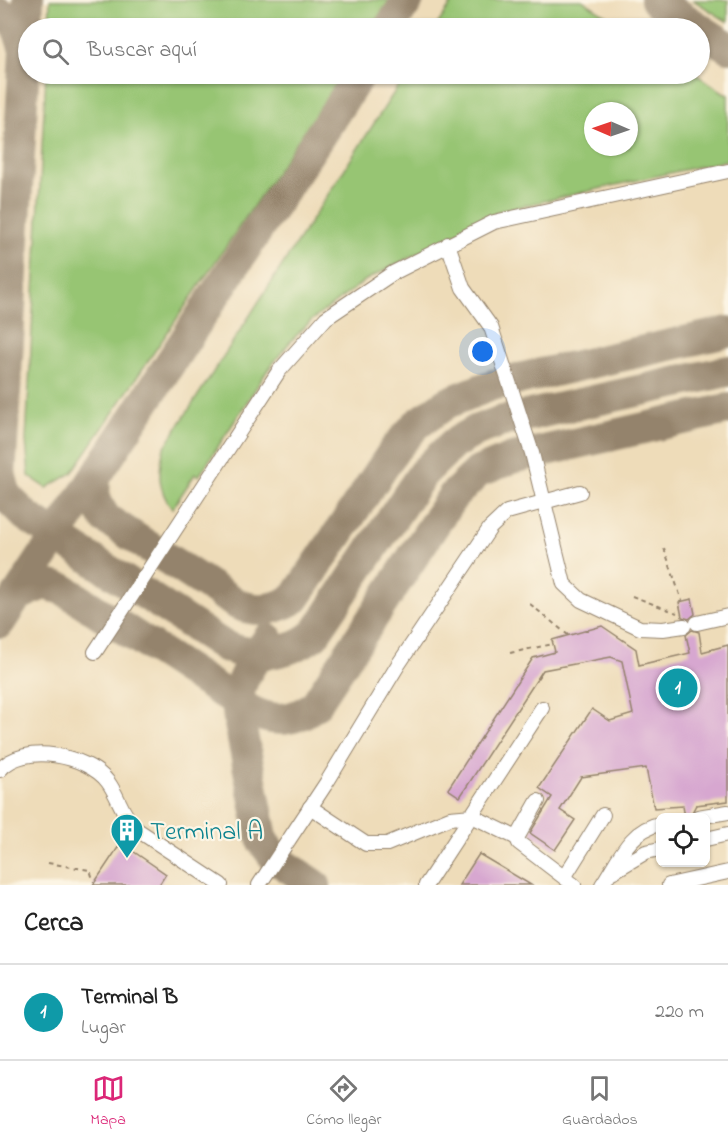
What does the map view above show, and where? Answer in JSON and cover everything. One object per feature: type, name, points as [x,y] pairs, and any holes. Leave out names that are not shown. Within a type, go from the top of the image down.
[{"type":"street","points":[[95,652],[279,371],[299,345],[326,318],[358,295],[448,244],[494,222],[728,171]]},
{"type":"street","points":[[448,244],[463,288],[491,327],[545,500],[564,584],[571,593],[640,628],[663,629],[688,621],[728,616]]},
{"type":"street","points":[[259,885],[398,665],[490,528],[507,512],[580,492]]},
{"type":"street","points":[[426,885],[542,708]]},
{"type":"street","points":[[0,770],[8,761],[17,758],[61,755],[72,758],[107,780],[125,818],[136,829],[221,885]]},
{"type":"street","points":[[517,838],[538,801]]},
{"type":"street","points":[[310,807],[366,844],[376,845],[387,843],[450,818],[472,816],[517,838],[522,846],[569,881],[603,815]]},
{"type":"street","points":[[710,816],[728,812]]},
{"type":"street","points":[[606,879],[635,834],[647,826],[656,825]]},
{"type":"street","points":[[710,838],[728,834]]},
{"type":"street","points":[[606,879],[646,852],[656,850]]},
{"type":"street","points":[[669,885],[728,872]]},
{"type":"path","points":[[664,548],[682,601]]},
{"type":"path","points":[[632,596],[688,621]]},
{"type":"path","points":[[530,604],[568,635]]},
{"type":"path","points":[[510,653],[553,645]]},
{"type":"path","points":[[48,863],[90,870],[94,882]]},
{"type":"green space","points":[[50,0],[393,0],[381,18],[49,18]]},
{"type":"green space","points":[[454,0],[582,0],[610,18],[442,18]]},
{"type":"green space","points":[[693,0],[728,0],[728,22]]},
{"type":"green space","points":[[45,84],[336,84],[72,473],[47,488],[29,476],[26,440]]},
{"type":"green space","points":[[400,84],[710,84],[728,95],[728,160],[500,211],[366,280],[312,320],[290,342],[267,371],[199,476],[195,474],[172,509],[160,480],[164,448]]},
{"type":"building","points":[[692,599],[695,614],[689,619],[682,617],[679,602]]},
{"type":"building","points":[[602,626],[636,649],[639,665],[690,653],[686,635],[692,630],[699,632],[702,652],[728,645],[728,801],[696,805],[692,813],[684,813],[683,806],[654,808],[646,768],[581,777],[560,810],[575,820],[555,850],[530,833],[552,797],[539,788],[592,709],[610,721],[633,714],[622,661],[611,657],[543,670],[460,797],[448,789],[533,658],[555,652],[552,640]]},
{"type":"building","name":"Terminal A","points":[[121,843],[166,874],[159,885],[93,885]]},
{"type":"building","points":[[479,854],[531,885],[459,885]]},
{"type":"taxiway","points":[[27,18],[28,0]]},
{"type":"taxiway","points":[[396,18],[408,0]]},
{"type":"taxiway","points":[[656,0],[684,18]]},
{"type":"taxiway","points":[[0,13],[16,23],[18,29]]},
{"type":"taxiway","points":[[710,35],[728,47]]},
{"type":"taxiway","points":[[0,477],[23,84]]},
{"type":"taxiway","points":[[0,622],[353,84]]},
{"type":"taxiway","points":[[95,478],[94,499],[106,519],[237,604],[252,609],[274,608],[295,598],[395,449],[416,425],[447,403],[492,385],[728,332]]},
{"type":"taxiway","points":[[0,473],[6,496],[26,516],[224,646],[247,653],[270,653],[293,647],[314,635],[423,473],[453,444],[477,430],[502,421],[728,371]]},
{"type":"taxiway","points":[[17,596],[43,584],[63,589],[249,710],[275,719],[299,715],[315,705],[453,496],[478,472],[512,458],[728,409]]},
{"type":"taxiway","points":[[268,639],[244,676],[238,696],[239,719],[263,842],[276,859],[315,885]]},
{"type":"place","name":"Terminal B","points":[[678,688]]},
{"type":"place","name":"Terminal A","points":[[127,859]]}]
